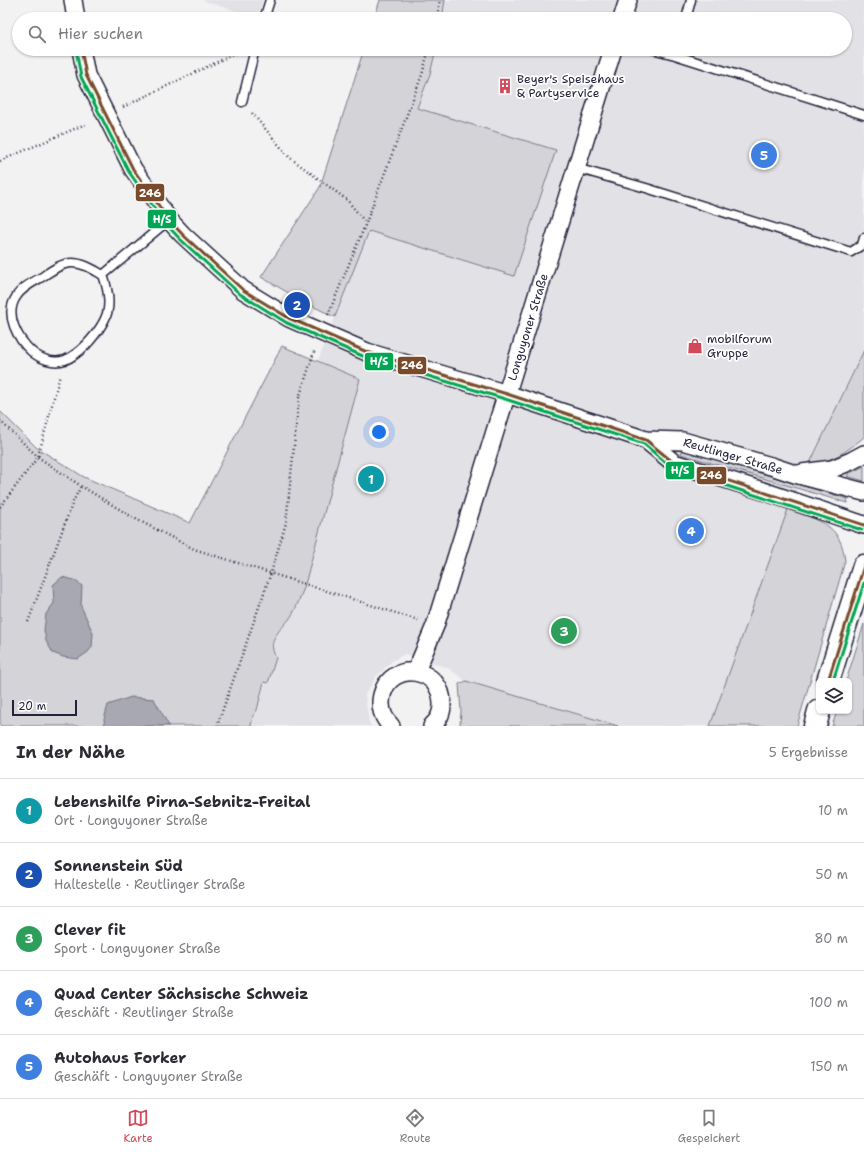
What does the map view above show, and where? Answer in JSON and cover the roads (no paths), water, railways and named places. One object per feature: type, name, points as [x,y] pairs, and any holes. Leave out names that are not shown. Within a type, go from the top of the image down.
[{"type":"main road","points":[[829,678],[864,566]]},
{"type":"main road","points":[[815,726],[818,714]]},
{"type":"street","points":[[73,0],[75,12]]},
{"type":"street","points":[[624,12],[628,0]]},
{"type":"street","name":"Reutlinger Straße","points":[[82,56],[86,75],[133,169],[169,220],[183,235],[243,290],[290,318],[367,352],[507,394],[646,440],[683,441],[795,474],[864,492]]},
{"type":"street","name":"Longuyoner Straße","points":[[416,672],[435,626],[611,56]]},
{"type":"street","name":"Reutlinger Straße","points":[[646,440],[674,463],[864,524]]},
{"type":"street","name":"Reutlinger Straße","points":[[795,474],[832,469],[864,454]]},
{"type":"street","points":[[391,726],[382,714],[380,701],[384,688],[392,678],[403,672],[416,672],[428,676],[438,685],[442,697],[442,710],[436,722],[432,726]]},
{"type":"lane","points":[[266,12],[270,0]]},
{"type":"lane","points":[[688,12],[692,0]]},
{"type":"lane","points":[[242,102],[253,56]]},
{"type":"lane","points":[[688,56],[864,115]]},
{"type":"lane","points":[[576,168],[646,188],[851,252],[862,245],[864,238]]},
{"type":"lane","points":[[103,275],[169,220]]},
{"type":"lane","points":[[72,263],[89,267],[103,275],[109,291],[105,320],[97,333],[83,348],[64,360],[49,361],[36,355],[24,344],[16,332],[12,320],[12,307],[15,297],[24,288],[60,266],[72,263]]},
{"type":"place","name":"Beyer's Speisehaus & Partyservice","points":[[505,86]]},
{"type":"place","name":"Autohaus Forker","points":[[764,155]]},
{"type":"place","name":"Sonnenstein Süd","points":[[297,305]]},
{"type":"place","name":"mobilforum Gruppe","points":[[695,346]]},
{"type":"place","name":"Lebenshilfe Pirna-Sebnitz-Freital","points":[[371,479]]},
{"type":"place","name":"Quad Center Sächsische Schweiz","points":[[691,531]]},
{"type":"place","name":"Clever fit","points":[[564,631]]}]
